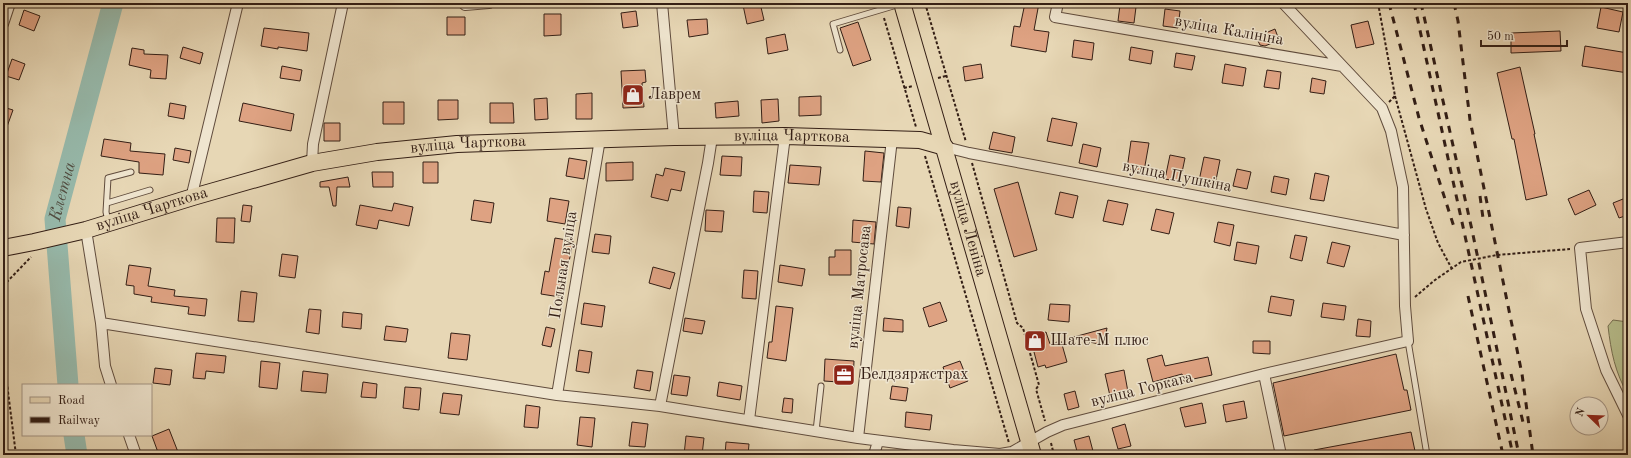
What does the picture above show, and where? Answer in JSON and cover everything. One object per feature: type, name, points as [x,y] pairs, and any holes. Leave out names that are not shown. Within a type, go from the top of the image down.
[{"type":"main road","name":"вуліца Леніна","points":[[902,3],[1032,448]]},
{"type":"main road","name":"вуліца Чарткова","points":[[3,248],[69,235],[193,197],[312,163],[377,152],[457,144],[674,137],[785,136],[920,140],[945,147]]},
{"type":"street","points":[[3,24],[10,3]]},
{"type":"street","points":[[193,197],[193,190],[238,3]]},
{"type":"street","points":[[312,163],[313,144],[343,3]]},
{"type":"street","points":[[465,5],[489,3]]},
{"type":"street","points":[[662,3],[674,137]]},
{"type":"street","name":"вуліца Калініна","points":[[1058,3],[1055,17],[1342,66]]},
{"type":"street","points":[[1283,3],[1382,108],[1391,131],[1403,187],[1405,306],[1408,341]]},
{"type":"street","points":[[749,420],[785,136]]},
{"type":"street","points":[[660,406],[712,137]]},
{"type":"street","name":"Польная вуліца","points":[[558,395],[600,139]]},
{"type":"street","name":"вуліца Матросава","points":[[858,438],[892,139]]},
{"type":"street","name":"вуліца Пушкіна","points":[[945,147],[969,153],[1404,235]]},
{"type":"street","points":[[86,230],[101,323],[105,366],[112,384]]},
{"type":"street","points":[[1628,242],[1580,248],[1586,309],[1606,370],[1628,414]]},
{"type":"street","points":[[101,323],[558,395],[660,406],[953,453],[1000,454],[1012,452]]},
{"type":"street","name":"вуліца Горкага","points":[[1012,452],[1032,448],[1047,432],[1063,425],[1264,374],[1408,341]]},
{"type":"street","points":[[1264,374],[1281,455]]},
{"type":"street","points":[[129,436],[136,455]]},
{"type":"street","points":[[874,455],[878,441]]},
{"type":"lane","points":[[840,50],[833,24],[902,3]]},
{"type":"lane","points":[[109,223],[107,218],[108,178],[131,172]]},
{"type":"lane","points":[[107,203],[150,190]]},
{"type":"lane","points":[[1408,341],[1427,455]]},
{"type":"lane","points":[[816,431],[821,386]]},
{"type":"path","points":[[925,3],[1017,323],[1023,328],[1039,385],[1036,389],[1054,455]]},
{"type":"path","points":[[1378,3],[1395,96],[1426,209],[1438,243],[1452,269]]},
{"type":"path","points":[[881,10],[1012,452]]},
{"type":"path","points":[[1382,108],[1395,96]]},
{"type":"path","points":[[1405,306],[1435,280],[1461,262],[1497,255],[1580,248]]},
{"type":"path","points":[[3,286],[32,255],[25,256]]},
{"type":"path","points":[[3,352],[16,455]]},
{"type":"green space","points":[[1613,320],[1628,322],[1628,395],[1620,378],[1612,353],[1608,326]]},
{"type":"building","points":[[760,3],[764,20],[747,24],[743,5]]},
{"type":"building","points":[[1025,3],[1039,3],[1034,30],[1049,32],[1046,52],[1011,46],[1014,26],[1020,27]]},
{"type":"building","points":[[1120,5],[1136,7],[1134,23],[1118,21]]},
{"type":"building","points":[[1601,7],[1623,12],[1619,32],[1597,28]]},
{"type":"building","points":[[1165,9],[1180,11],[1178,28],[1163,26]]},
{"type":"building","points":[[24,10],[40,16],[34,31],[19,25]]},
{"type":"building","points":[[636,11],[638,26],[623,28],[621,13]]},
{"type":"building","points":[[544,14],[561,14],[561,35],[544,36]]},
{"type":"building","points":[[447,17],[465,17],[465,35],[447,35]]},
{"type":"building","points":[[707,19],[708,34],[689,37],[687,20]]},
{"type":"building","points":[[1368,21],[1374,44],[1356,48],[1351,25]]},
{"type":"building","points":[[858,22],[871,60],[853,66],[840,28]]},
{"type":"building","points":[[264,28],[309,33],[307,51],[261,46]]},
{"type":"building","points":[[1275,29],[1279,40],[1265,46],[1260,45],[1256,37]]},
{"type":"building","points":[[1560,31],[1561,51],[1511,53],[1511,33]]},
{"type":"building","points":[[785,34],[788,50],[768,54],[766,38]]},
{"type":"building","points":[[1074,40],[1094,43],[1092,60],[1072,57]]},
{"type":"building","points":[[1585,46],[1628,53],[1628,73],[1582,66]]},
{"type":"building","points":[[183,47],[203,53],[200,64],[180,58]]},
{"type":"building","points":[[1131,47],[1153,51],[1151,64],[1129,60]]},
{"type":"building","points":[[132,48],[144,50],[144,54],[168,55],[166,79],[150,78],[151,70],[129,65]]},
{"type":"building","points":[[1176,53],[1195,56],[1192,70],[1174,67]]},
{"type":"building","points":[[12,59],[25,64],[19,80],[6,76]]},
{"type":"building","points":[[981,64],[983,78],[965,81],[963,67]]},
{"type":"building","points":[[1225,64],[1246,68],[1243,86],[1222,83]]},
{"type":"building","points":[[282,66],[302,70],[300,81],[280,78]]},
{"type":"building","points":[[1520,67],[1547,195],[1526,200],[1514,139],[1512,139],[1497,73]]},
{"type":"building","name":"Лаврем","points":[[645,70],[646,82],[642,83],[644,107],[623,108],[621,71]]},
{"type":"building","points":[[1267,70],[1281,72],[1279,89],[1264,87]]},
{"type":"building","points":[[1312,78],[1326,81],[1324,94],[1310,92]]},
{"type":"building","points":[[592,93],[592,119],[576,119],[576,94]]},
{"type":"building","points":[[821,96],[821,115],[799,116],[799,97]]},
{"type":"building","points":[[547,98],[548,119],[535,120],[534,99]]},
{"type":"building","points":[[778,99],[779,121],[762,123],[761,100]]},
{"type":"building","points":[[438,100],[458,100],[458,119],[438,120]]},
{"type":"building","points":[[738,101],[739,116],[716,118],[715,103]]},
{"type":"building","points":[[383,102],[404,102],[404,124],[383,124]]},
{"type":"building","points":[[170,103],[186,106],[184,119],[168,116]]},
{"type":"building","points":[[243,103],[294,114],[291,131],[239,121]]},
{"type":"building","points":[[490,103],[513,103],[514,123],[490,123]]},
{"type":"building","points":[[3,107],[13,110],[4,135],[3,135]]},
{"type":"building","points":[[1052,118],[1077,123],[1072,146],[1047,141]]},
{"type":"building","points":[[324,123],[340,123],[340,141],[324,141]]},
{"type":"building","points":[[993,132],[1015,137],[1012,153],[989,149]]},
{"type":"building","points":[[104,139],[131,143],[130,151],[165,154],[163,175],[139,173],[139,162],[101,156]]},
{"type":"building","points":[[1131,141],[1149,143],[1144,171],[1127,169]]},
{"type":"building","points":[[1083,144],[1101,148],[1097,167],[1079,163]]},
{"type":"building","points":[[175,148],[191,151],[189,163],[173,160]]},
{"type":"building","points":[[865,151],[884,153],[881,182],[863,181]]},
{"type":"building","points":[[1170,155],[1185,158],[1180,182],[1165,179]]},
{"type":"building","points":[[722,156],[742,157],[741,176],[720,175]]},
{"type":"building","points":[[1204,157],[1220,160],[1215,185],[1199,181]]},
{"type":"building","points":[[569,158],[587,161],[584,179],[566,176]]},
{"type":"building","points":[[423,162],[438,162],[438,183],[423,183]]},
{"type":"building","points":[[633,162],[633,180],[606,181],[606,163]]},
{"type":"building","points":[[790,165],[821,167],[819,185],[788,183]]},
{"type":"building","points":[[665,168],[685,172],[681,191],[671,189],[668,201],[651,197],[656,174],[663,176]]},
{"type":"building","points":[[1237,169],[1251,172],[1247,189],[1233,186]]},
{"type":"building","points":[[372,172],[393,172],[393,187],[373,187]]},
{"type":"building","points":[[1315,173],[1329,176],[1324,201],[1310,199]]},
{"type":"building","points":[[1274,176],[1289,179],[1286,195],[1271,192]]},
{"type":"building","points":[[348,177],[350,187],[337,187],[336,206],[333,206],[329,187],[320,187],[320,182]]},
{"type":"building","points":[[1018,182],[1037,250],[1014,257],[994,189]]},
{"type":"building","points":[[1589,190],[1596,205],[1575,215],[1568,199]]},
{"type":"building","points":[[754,191],[769,192],[767,213],[753,212]]},
{"type":"building","points":[[1060,192],[1078,196],[1073,218],[1055,214]]},
{"type":"building","points":[[1628,197],[1628,215],[1619,218],[1613,203]]},
{"type":"building","points":[[550,198],[569,201],[565,224],[547,221]]},
{"type":"building","points":[[474,200],[494,203],[491,223],[471,220]]},
{"type":"building","points":[[1108,200],[1128,204],[1123,225],[1103,221]]},
{"type":"building","points":[[394,203],[413,207],[409,226],[379,220],[377,229],[356,225],[360,205],[392,211]]},
{"type":"building","points":[[243,205],[252,206],[250,222],[241,221]]},
{"type":"building","points":[[898,207],[911,208],[909,228],[896,226]]},
{"type":"building","points":[[1156,209],[1174,213],[1169,234],[1151,230]]},
{"type":"building","points":[[706,210],[724,211],[722,232],[705,231]]},
{"type":"building","points":[[217,218],[235,218],[234,243],[216,242]]},
{"type":"building","points":[[853,220],[876,222],[874,244],[852,242]]},
{"type":"building","points":[[1218,222],[1234,225],[1230,246],[1214,242]]},
{"type":"building","points":[[595,234],[611,236],[609,254],[592,252]]},
{"type":"building","points":[[1295,235],[1307,237],[1302,261],[1290,258]]},
{"type":"building","points":[[555,238],[573,241],[569,262],[566,261],[560,297],[541,294],[545,271],[549,272]]},
{"type":"building","points":[[1237,242],[1259,246],[1256,264],[1234,260]]},
{"type":"building","points":[[1332,242],[1350,246],[1344,267],[1327,263]]},
{"type":"building","points":[[835,250],[851,250],[851,275],[829,275],[829,257],[835,257]]},
{"type":"building","points":[[282,254],[298,256],[295,278],[279,276]]},
{"type":"building","points":[[129,265],[151,268],[148,286],[175,290],[174,296],[207,299],[205,316],[188,314],[189,307],[151,302],[152,297],[134,294],[134,286],[126,285]]},
{"type":"building","points":[[780,265],[805,269],[802,286],[778,282]]},
{"type":"building","points":[[653,267],[675,273],[670,289],[649,283]]},
{"type":"building","points":[[744,270],[758,271],[756,299],[742,298]]},
{"type":"building","points":[[241,291],[257,293],[254,322],[238,321]]},
{"type":"building","points":[[1271,296],[1294,300],[1291,316],[1268,312]]},
{"type":"building","points":[[940,302],[947,321],[929,327],[923,308]]},
{"type":"building","points":[[584,303],[605,306],[602,327],[581,324]]},
{"type":"building","points":[[1323,303],[1346,306],[1344,320],[1321,317]]},
{"type":"building","points":[[1050,304],[1070,305],[1069,322],[1048,320]]},
{"type":"building","points":[[776,306],[793,308],[786,361],[767,358],[769,342],[772,342]]},
{"type":"building","points":[[309,309],[321,310],[319,334],[306,332]]},
{"type":"building","points":[[343,312],[362,314],[361,329],[342,327]]},
{"type":"building","points":[[685,318],[705,321],[702,334],[683,331]]},
{"type":"building","points":[[884,318],[903,320],[903,332],[883,331]]},
{"type":"building","points":[[1358,319],[1371,321],[1370,337],[1356,336]]},
{"type":"building","points":[[386,326],[408,329],[406,342],[384,340]]},
{"type":"building","points":[[546,327],[555,329],[551,347],[542,345]]},
{"type":"building","points":[[1107,328],[1104,345],[1070,338]]},
{"type":"building","points":[[1046,332],[1050,344],[1061,341],[1067,362],[1046,368],[1045,365],[1038,367],[1030,337]]},
{"type":"building","points":[[451,333],[470,335],[467,360],[448,358]]},
{"type":"building","points":[[1253,341],[1270,341],[1270,354],[1253,353]]},
{"type":"building","points":[[579,350],[592,352],[589,373],[576,371]]},
{"type":"building","points":[[196,353],[226,356],[224,373],[206,371],[205,379],[193,378]]},
{"type":"building","points":[[1396,354],[1404,390],[1407,390],[1411,410],[1284,436],[1273,383]]},
{"type":"building","points":[[1162,355],[1165,366],[1208,357],[1212,375],[1184,381],[1182,374],[1153,382],[1147,359]]},
{"type":"building","points":[[825,359],[854,361],[853,383],[824,381]]},
{"type":"building","points":[[261,361],[280,363],[277,389],[259,387]]},
{"type":"building","points":[[960,361],[968,381],[950,388],[943,367]]},
{"type":"building","points":[[155,368],[172,370],[170,385],[153,383]]},
{"type":"building","points":[[637,370],[653,372],[650,391],[634,388]]},
{"type":"building","points":[[1124,370],[1128,392],[1110,396],[1105,374]]},
{"type":"building","points":[[303,371],[328,374],[326,393],[301,391]]},
{"type":"building","points":[[674,375],[690,377],[687,396],[671,394]]},
{"type":"building","points":[[363,382],[377,384],[376,398],[361,397]]},
{"type":"building","points":[[719,382],[742,386],[740,400],[717,396]]},
{"type":"building","points":[[892,386],[908,388],[906,401],[890,399]]},
{"type":"building","points":[[405,387],[421,388],[419,410],[403,408]]},
{"type":"building","points":[[1075,391],[1079,407],[1068,410],[1064,394]]},
{"type":"building","points":[[443,393],[462,395],[459,415],[440,413]]},
{"type":"building","points":[[784,398],[793,399],[792,413],[782,412]]},
{"type":"building","points":[[1244,401],[1247,418],[1226,422],[1223,405]]},
{"type":"building","points":[[1202,403],[1206,423],[1185,427],[1180,408]]},
{"type":"building","points":[[526,405],[540,407],[538,428],[524,427]]},
{"type":"building","points":[[906,412],[932,415],[930,430],[905,427]]},
{"type":"building","points":[[580,417],[595,418],[592,447],[577,445]]},
{"type":"building","points":[[632,422],[648,424],[645,447],[629,446]]},
{"type":"building","points":[[1125,424],[1131,446],[1118,449],[1112,428]]},
{"type":"building","points":[[169,429],[178,452],[172,455],[159,455],[152,436]]},
{"type":"building","points":[[1411,432],[1415,451],[1392,455],[1314,455],[1314,450]]},
{"type":"building","points":[[686,436],[704,438],[702,455],[684,455]]},
{"type":"building","points":[[1089,436],[1094,455],[1078,455],[1074,440]]},
{"type":"building","points":[[726,442],[749,444],[748,455],[725,455]]},
{"type":"waterway","name":"Клетна","points":[[68,384],[55,219],[113,3]]},
{"type":"waterway","name":"Клетна","points":[[74,436],[77,455]]},
{"type":"railway","points":[[1389,3],[1419,118],[1454,227]]},
{"type":"railway","points":[[1414,3],[1513,455]]},
{"type":"railway","points":[[1421,3],[1472,230],[1519,455]]},
{"type":"railway","points":[[1454,3],[1458,21],[1470,120],[1522,374],[1533,455]]},
{"type":"railway","points":[[1480,196],[1483,218]]},
{"type":"railway","points":[[1468,296],[1503,455]]},
{"type":"railway","points":[[1511,374],[1524,426]]},
{"type":"place","name":"Лаврем","points":[[633,95]]},
{"type":"place","name":"Шате-М плюс","points":[[1035,341]]},
{"type":"place","name":"Белдзяржстрах","points":[[844,375]]}]
